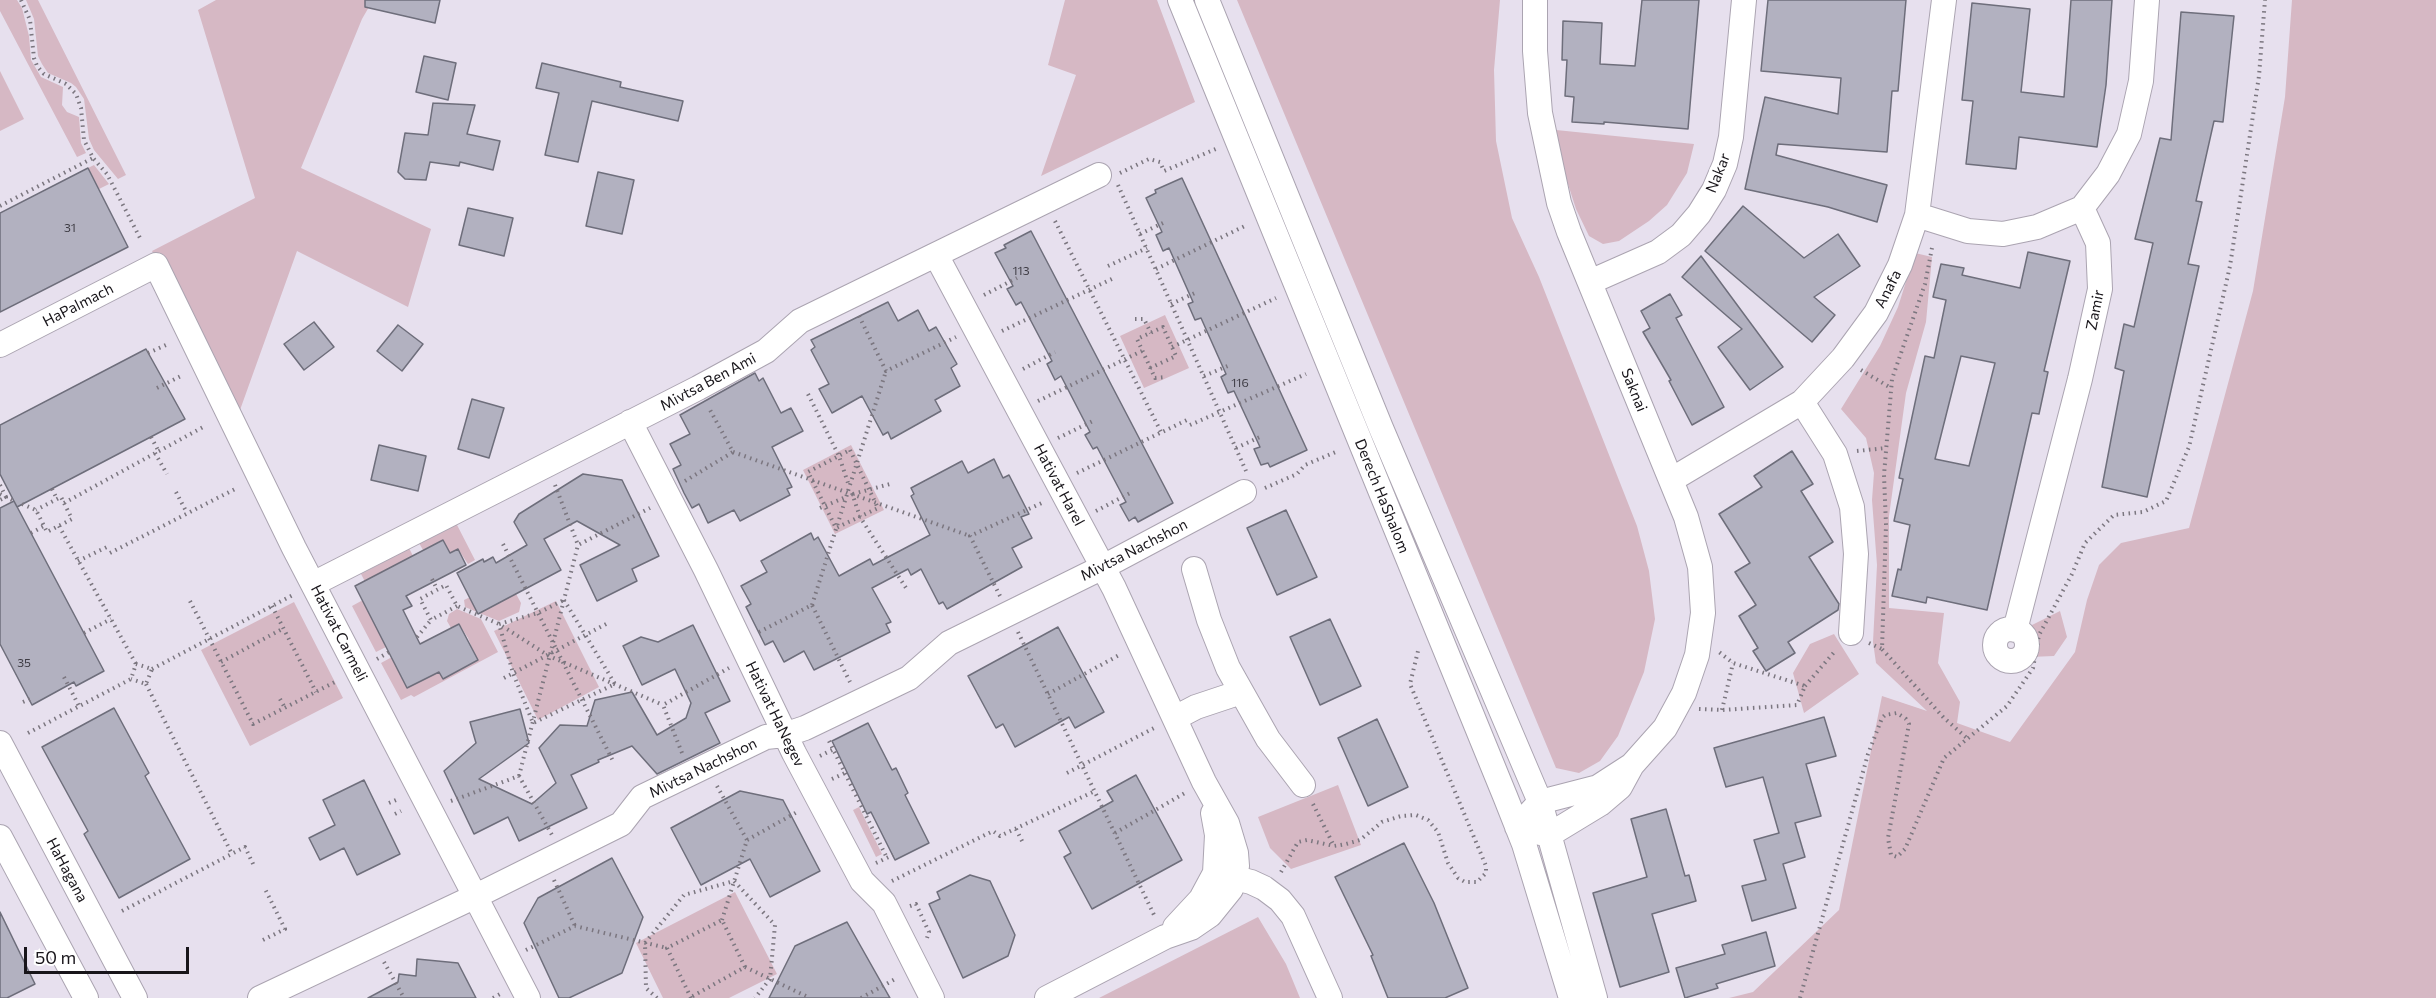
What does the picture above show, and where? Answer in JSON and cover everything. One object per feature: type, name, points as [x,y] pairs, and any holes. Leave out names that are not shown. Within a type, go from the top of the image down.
[{"type":"street","name":"Derech HaShalom","points":[[1180,0],[1517,827],[1570,998]]},
{"type":"street","name":"Derech HaShalom","points":[[1207,0],[1382,428],[1540,802],[1595,998]]},
{"type":"street","name":"Saknai","points":[[1535,0],[1536,83],[1545,144],[1559,203],[1686,517],[1700,567],[1703,613],[1697,655],[1684,693],[1665,728],[1632,765],[1620,787],[1575,821],[1549,835]]},
{"type":"street","name":"Nakar","points":[[1590,282],[1658,252],[1681,236],[1699,214],[1714,190],[1725,164],[1731,137],[1744,0]]},
{"type":"street","name":"Anafa","points":[[1671,480],[1802,402],[1843,358],[1876,313],[1927,218],[1944,0]]},
{"type":"street","points":[[1927,218],[1968,231],[2003,234],[2037,227],[2082,208],[2108,174],[2129,134],[2141,81],[2147,0]]},
{"type":"street","name":"Mivtsa Ben Ami","points":[[303,589],[698,388],[766,351],[800,321],[1099,175]]},
{"type":"street","name":"Zamir","points":[[2015,630],[2080,379],[2100,289],[2098,243],[2082,208]]},
{"type":"street","name":"Hativat Harel","points":[[936,255],[976,327],[1070,483],[1103,567],[1204,782],[1227,823],[1233,839],[1238,866],[1225,876]]},
{"type":"street","name":"HaPalmach","points":[[0,345],[156,265]]},
{"type":"street","name":"Hativat Carmeli","points":[[156,265],[303,589],[431,809],[528,998]]},
{"type":"street","points":[[1802,402],[1835,454],[1852,507],[1856,554],[1851,633]]},
{"type":"street","name":"Hativat HaNegev","points":[[630,422],[668,495],[739,652],[861,881],[884,903],[932,998]]},
{"type":"street","name":"Mivtsa Nachshon","points":[[260,998],[476,896],[621,824],[642,797],[766,737],[784,735],[805,728],[909,678],[949,643],[1103,567],[1252,486]]},
{"type":"street","points":[[1194,568],[1209,620],[1240,692],[1268,739],[1303,785]]},
{"type":"street","points":[[1175,718],[1196,707],[1240,692]]},
{"type":"street","name":"HaHagana","points":[[0,743],[135,998]]},
{"type":"street","name":"Saknai","points":[[1540,802],[1598,787],[1632,765]]},
{"type":"street","points":[[1540,802],[1517,827],[1549,835]]},
{"type":"street","points":[[0,837],[86,998]]},
{"type":"street","points":[[1047,998],[1165,937],[1191,928],[1210,915],[1225,899],[1225,876],[1264,888],[1289,911],[1330,998]]},
{"type":"path","points":[[21,0],[30,20],[34,58],[44,74],[66,84],[76,94],[81,108],[84,140],[93,158],[107,174],[140,238]]},
{"type":"path","points":[[1800,998],[1879,722],[1886,714],[1893,712],[1903,716],[1909,724],[1888,838],[1889,850],[1894,857],[1900,856],[1905,849],[1944,758],[2007,706],[2033,668],[2039,635],[2072,574],[2085,543],[2114,515],[2143,512],[2166,501],[2189,447],[2230,266],[2259,76],[2265,0]]},
{"type":"path","points":[[1220,148],[1164,171],[1160,162],[1149,159],[1114,176],[1252,486],[1298,474],[1305,465],[1338,451]]},
{"type":"path","points":[[0,206],[93,158]]},
{"type":"path","points":[[1052,215],[1161,432]]},
{"type":"path","points":[[1927,218],[1925,284],[1892,379],[1891,388],[1886,448],[1882,649],[1944,718],[1968,739]]},
{"type":"path","points":[[1140,234],[1165,222]]},
{"type":"path","points":[[1156,269],[1247,225]]},
{"type":"path","points":[[1108,266],[1147,248]]},
{"type":"path","points":[[984,295],[1017,278]]},
{"type":"path","points":[[1002,331],[1114,278]]},
{"type":"path","points":[[1172,304],[1197,292]]},
{"type":"path","points":[[663,705],[812,605],[886,371],[849,296]]},
{"type":"path","points":[[1172,347],[1276,298]]},
{"type":"path","points":[[1135,319],[1144,320],[1151,333]]},
{"type":"path","points":[[886,371],[976,327]]},
{"type":"path","points":[[1150,368],[1176,356],[1163,327],[1137,339],[1142,351],[1150,368],[1155,378],[1165,377]]},
{"type":"path","points":[[148,354],[166,345]]},
{"type":"path","points":[[1038,401],[1142,351]]},
{"type":"path","points":[[1022,369],[1055,352]]},
{"type":"path","points":[[1843,358],[1891,388]]},
{"type":"path","points":[[1204,376],[1230,365]]},
{"type":"path","points":[[1190,425],[1306,374]]},
{"type":"path","points":[[157,388],[181,376]]},
{"type":"path","points":[[698,388],[733,452],[848,495],[970,536],[1165,937]]},
{"type":"path","points":[[808,394],[839,456],[849,486]]},
{"type":"path","points":[[970,536],[1187,420]]},
{"type":"path","points":[[1058,438],[1093,421]]},
{"type":"path","points":[[64,503],[205,426]]},
{"type":"path","points":[[1236,448],[1262,436]]},
{"type":"path","points":[[151,437],[167,474]]},
{"type":"path","points":[[1835,454],[1886,448]]},
{"type":"path","points":[[850,450],[878,508],[836,528],[823,507],[808,472],[850,450]]},
{"type":"path","points":[[578,545],[668,495],[733,452]]},
{"type":"path","points":[[547,464],[578,545],[519,776],[554,858],[575,926]]},
{"type":"path","points":[[823,507],[848,495],[890,484]]},
{"type":"path","points":[[0,485],[6,497]]},
{"type":"path","points":[[110,553],[160,531],[188,513],[210,505],[237,488]]},
{"type":"path","points":[[52,489],[57,499]]},
{"type":"path","points":[[176,492],[188,513]]},
{"type":"path","points":[[1095,511],[1130,493]]},
{"type":"path","points":[[0,494],[14,501]]},
{"type":"path","points":[[848,495],[908,591]]},
{"type":"path","points":[[0,500],[6,497]]},
{"type":"path","points":[[21,504],[36,510],[47,532],[72,519],[61,497],[36,510]]},
{"type":"path","points":[[31,533],[44,526]]},
{"type":"path","points":[[59,526],[136,664],[152,669]]},
{"type":"path","points":[[503,544],[613,760]]},
{"type":"path","points":[[78,561],[107,547]]},
{"type":"path","points":[[432,579],[437,590]]},
{"type":"path","points":[[431,620],[420,598],[446,585],[457,606],[499,624],[563,662],[663,705],[699,771],[747,840]]},
{"type":"path","points":[[146,684],[152,669],[303,589]]},
{"type":"path","points":[[499,624],[538,613],[564,600]]},
{"type":"path","points":[[564,600],[615,684]]},
{"type":"path","points":[[190,601],[253,724],[337,681]]},
{"type":"path","points":[[812,605],[860,701]]},
{"type":"path","points":[[272,606],[316,692]]},
{"type":"path","points":[[417,637],[431,620],[457,606]]},
{"type":"path","points":[[84,633],[111,619]]},
{"type":"path","points":[[504,678],[608,623]]},
{"type":"path","points":[[499,624],[513,673],[532,723]]},
{"type":"path","points":[[221,662],[284,628]]},
{"type":"path","points":[[1805,686],[1733,663],[1722,710],[1797,705],[1805,686],[1851,633]]},
{"type":"path","points":[[1048,694],[1140,644]]},
{"type":"path","points":[[1276,881],[1298,842],[1307,840],[1334,846],[1360,840],[1382,822],[1416,815],[1428,820],[1438,832],[1448,863],[1458,878],[1465,882],[1477,882],[1485,873],[1486,866],[1410,684],[1418,651]]},
{"type":"path","points":[[379,657],[389,652]]},
{"type":"path","points":[[28,733],[131,679],[136,664]]},
{"type":"path","points":[[64,676],[79,706]]},
{"type":"path","points":[[131,679],[146,684],[232,854]]},
{"type":"path","points":[[532,723],[615,684]]},
{"type":"path","points":[[23,702],[30,699]]},
{"type":"path","points":[[280,699],[285,708]]},
{"type":"path","points":[[1067,773],[1175,718]]},
{"type":"path","points":[[825,732],[835,748],[887,858]]},
{"type":"path","points":[[820,756],[835,748]]},
{"type":"path","points":[[832,780],[845,773]]},
{"type":"path","points":[[431,809],[519,776]]},
{"type":"path","points":[[1115,833],[1204,782]]},
{"type":"path","points":[[1303,785],[1334,846]]},
{"type":"path","points":[[886,884],[993,831],[1000,836],[1095,791]]},
{"type":"path","points":[[389,803],[396,800]]},
{"type":"path","points":[[810,998],[744,967],[722,920],[747,840],[819,800]]},
{"type":"path","points":[[852,804],[860,801]]},
{"type":"path","points":[[395,814],[401,811]]},
{"type":"path","points":[[1016,829],[1023,843]]},
{"type":"path","points":[[122,911],[245,848],[255,868]]},
{"type":"path","points":[[875,863],[893,855]]},
{"type":"path","points":[[657,998],[646,988],[645,943],[684,896],[734,881]]},
{"type":"path","points":[[734,881],[775,925],[770,979],[754,998]]},
{"type":"path","points":[[263,940],[285,929],[264,887]]},
{"type":"path","points":[[508,958],[575,926],[667,948],[722,920]]},
{"type":"path","points":[[374,944],[404,998]]},
{"type":"path","points":[[667,948],[691,998],[744,967]]},
{"type":"path","points":[[861,998],[917,967]]},
{"type":"shaded area","points":[[0,0],[17,0],[22,8],[29,36],[31,60],[41,77],[63,87],[62,105],[67,112],[79,117],[81,143],[86,153],[77,157],[0,11]]},
{"type":"shaded area","points":[[26,0],[38,0],[126,175],[118,179],[94,150],[89,139],[84,99],[76,87],[48,73],[42,64],[38,56],[34,19]]},
{"type":"shaded area","points":[[216,0],[373,0],[362,19],[301,168],[431,229],[408,307],[297,251],[240,410],[152,251],[255,198],[198,10]]},
{"type":"shaded area","points":[[1065,0],[1157,0],[1195,102],[1041,176],[1076,75],[1048,65]]},
{"type":"shaded area","points":[[1237,0],[1500,0],[1494,70],[1496,141],[1512,218],[1539,277],[1637,526],[1649,571],[1655,619],[1644,672],[1618,736],[1600,761],[1579,773],[1556,768]]},
{"type":"shaded area","points":[[2292,0],[2436,0],[2436,998],[1729,998],[1753,992],[1839,910],[1882,696],[1927,711],[1876,663],[1873,642],[1877,565],[1872,500],[1874,473],[1866,438],[1841,409],[1880,346],[1898,307],[1915,253],[1932,257],[1926,322],[1906,393],[1889,516],[1889,608],[1944,613],[1938,663],[1960,702],[1957,723],[2010,742],[2075,652],[2087,600],[2099,565],[2121,543],[2189,528],[2253,291],[2285,97]]},
{"type":"shaded area","points":[[0,71],[24,119],[0,131]]},
{"type":"shaded area","points":[[1556,130],[1694,144],[1687,173],[1667,205],[1649,221],[1619,241],[1603,244],[1589,236],[1576,209],[1567,181]]},
{"type":"shaded area","points":[[94,165],[109,184],[99,189],[88,168]]},
{"type":"shaded area","points":[[1165,315],[1189,368],[1144,388],[1120,336]]},
{"type":"shaded area","points":[[851,445],[884,510],[835,534],[803,470]]},
{"type":"shaded area","points":[[456,523],[475,560],[468,564],[458,549],[450,553],[443,540],[423,550],[419,543]]},
{"type":"shaded area","points":[[409,548],[413,556],[382,572],[393,593],[386,647],[376,652],[352,606],[372,595],[361,574]]},
{"type":"shaded area","points":[[508,579],[521,603],[519,612],[499,621],[465,607],[464,600]]},
{"type":"shaded area","points":[[556,601],[599,687],[538,720],[494,631]]},
{"type":"shaded area","points":[[294,602],[343,698],[250,746],[201,650]]},
{"type":"shaded area","points":[[457,609],[481,619],[498,652],[414,697],[411,695],[401,700],[381,663],[392,657],[438,670],[443,679],[477,661],[468,638],[459,624],[451,628],[447,621],[449,614]]},
{"type":"shaded area","points":[[2060,611],[2067,637],[2054,656],[2030,657],[2024,629]]},
{"type":"shaded area","points":[[1834,634],[1859,674],[1804,713],[1793,673],[1810,644]]},
{"type":"shaded area","points":[[1338,785],[1361,845],[1291,869],[1270,848],[1258,817]]},
{"type":"shaded area","points":[[859,807],[882,854],[876,857],[853,810]]},
{"type":"shaded area","points":[[735,892],[777,974],[729,998],[663,998],[636,943]]},
{"type":"shaded area","points":[[1258,917],[1286,964],[1300,998],[1099,998]]},
{"type":"building","points":[[365,0],[440,0],[435,23],[365,7]]},
{"type":"building","points":[[1642,0],[1699,0],[1688,129],[1604,122],[1604,124],[1572,122],[1574,97],[1565,96],[1567,60],[1562,60],[1563,21],[1602,23],[1600,64],[1635,66]]},
{"type":"building","points":[[1768,0],[1906,0],[1898,91],[1892,91],[1887,152],[1778,144],[1776,155],[1887,185],[1877,222],[1828,207],[1745,189],[1765,97],[1838,114],[1841,78],[1761,71]]},
{"type":"building","points":[[2071,0],[2112,0],[2106,85],[2097,147],[2019,137],[2016,169],[1966,164],[1973,101],[1962,100],[1972,3],[2030,9],[2021,92],[2064,97]]},
{"type":"building","points":[[2181,12],[2234,16],[2223,122],[2214,121],[2196,201],[2202,202],[2188,264],[2199,266],[2147,497],[2102,487],[2124,371],[2115,368],[2124,324],[2134,327],[2153,243],[2135,239],[2160,138],[2171,140]]},
{"type":"building","points":[[424,56],[456,63],[448,100],[416,92]]},
{"type":"building","points":[[542,63],[621,82],[620,87],[683,101],[678,121],[592,101],[578,162],[545,155],[559,93],[536,88]]},
{"type":"building","points":[[433,103],[475,105],[467,134],[500,141],[493,170],[460,162],[459,166],[430,162],[426,180],[405,179],[398,172],[405,133],[428,135]]},
{"type":"building","points":[[88,168],[128,247],[0,312],[0,213]]},
{"type":"building","points":[[598,172],[634,180],[622,234],[586,226]]},
{"type":"building","points":[[1182,178],[1307,450],[1270,467],[1268,463],[1261,465],[1254,449],[1260,447],[1234,391],[1228,393],[1221,377],[1226,374],[1201,318],[1195,320],[1188,304],[1193,302],[1169,248],[1163,251],[1156,235],[1162,232],[1146,198],[1156,193],[1155,190]]},
{"type":"building","points":[[1743,206],[1804,258],[1838,234],[1860,266],[1814,297],[1835,315],[1812,342],[1705,251]]},
{"type":"building","points":[[468,208],[513,218],[504,256],[459,245]]},
{"type":"building","points":[[1031,231],[1173,503],[1138,522],[1135,517],[1129,521],[1120,505],[1126,502],[1097,447],[1093,449],[1085,435],[1090,432],[1061,376],[1055,380],[1047,364],[1052,361],[1021,302],[1016,305],[1007,289],[1013,286],[995,253],[1006,248],[1004,245]]},
{"type":"building","points":[[2028,252],[2070,261],[2044,371],[2048,372],[2039,414],[2032,413],[1987,610],[1927,597],[1926,603],[1892,596],[1898,569],[1901,570],[1910,525],[1894,521],[1903,479],[1899,478],[1925,356],[1934,358],[1946,300],[1933,297],[1941,264],[1964,268],[1962,275],[2020,288]],"holes":[[[1961,356],[1995,363],[1969,466],[1935,459]]]},
{"type":"building","points":[[1701,256],[1783,367],[1750,390],[1718,347],[1742,329],[1682,277]]},
{"type":"building","points":[[1670,294],[1682,315],[1676,318],[1724,407],[1692,425],[1669,381],[1671,380],[1643,332],[1650,328],[1641,311]]},
{"type":"building","points":[[888,302],[898,321],[918,310],[929,331],[936,327],[957,364],[951,368],[960,386],[935,400],[941,411],[891,439],[888,432],[883,435],[862,396],[832,413],[819,389],[829,384],[811,350],[815,347],[811,340]]},
{"type":"building","points":[[314,322],[334,347],[304,370],[284,344]]},
{"type":"building","points":[[398,325],[423,344],[402,371],[377,351]]},
{"type":"building","points":[[146,349],[185,419],[17,507],[0,474],[0,425]]},
{"type":"building","points":[[755,373],[759,381],[763,378],[781,413],[791,408],[803,431],[772,447],[792,487],[787,489],[790,495],[740,521],[734,510],[708,523],[699,504],[692,508],[684,493],[673,469],[681,465],[670,444],[690,434],[680,415]]},
{"type":"building","points":[[472,399],[504,408],[489,458],[458,449]]},
{"type":"building","points":[[379,445],[426,456],[418,491],[371,480]]},
{"type":"building","points":[[1792,451],[1813,484],[1801,491],[1833,542],[1809,557],[1839,604],[1838,610],[1788,642],[1795,653],[1766,671],[1753,651],[1758,648],[1739,616],[1756,605],[1735,572],[1750,563],[1719,514],[1762,487],[1754,476]]},
{"type":"building","points":[[994,459],[1003,478],[1009,475],[1029,514],[1021,517],[1032,538],[1012,548],[1022,567],[947,609],[943,602],[939,604],[921,569],[911,575],[908,569],[872,588],[891,622],[886,624],[890,632],[814,670],[804,651],[784,662],[773,641],[765,645],[746,607],[751,604],[741,586],[767,572],[761,561],[811,533],[814,540],[818,537],[839,576],[870,559],[873,565],[930,535],[911,496],[914,494],[911,488],[962,461],[968,473]]},
{"type":"building","points":[[583,474],[622,480],[659,556],[632,569],[637,581],[597,601],[580,565],[620,545],[577,521],[544,539],[561,570],[478,614],[457,573],[483,559],[484,562],[493,557],[496,563],[527,545],[514,522],[519,514]]},
{"type":"building","points":[[14,501],[104,671],[76,686],[74,682],[32,705],[0,644],[0,508]]},
{"type":"building","points":[[1286,510],[1317,577],[1277,595],[1247,528]]},
{"type":"building","points":[[443,540],[450,553],[458,549],[466,565],[406,596],[412,606],[403,610],[420,644],[459,624],[478,660],[443,679],[439,672],[407,688],[355,586]]},
{"type":"building","points":[[1330,619],[1361,686],[1320,705],[1290,637]]},
{"type":"building","points":[[693,625],[730,701],[705,713],[720,743],[657,774],[632,746],[598,760],[599,762],[571,775],[587,808],[519,841],[508,817],[474,834],[444,771],[476,743],[470,722],[520,709],[529,743],[479,779],[532,804],[556,783],[539,748],[560,725],[587,726],[595,700],[632,692],[657,735],[686,718],[691,703],[675,669],[642,685],[623,646],[641,637],[658,642]]},
{"type":"building","points":[[1058,627],[1104,712],[1075,728],[1069,717],[1015,747],[1003,724],[996,728],[968,676]]},
{"type":"building","points":[[114,708],[149,773],[145,776],[190,859],[119,898],[84,834],[88,831],[42,747]]},
{"type":"building","points":[[1824,717],[1836,756],[1806,764],[1821,816],[1795,823],[1805,857],[1783,864],[1796,908],[1752,921],[1742,886],[1766,880],[1754,840],[1779,833],[1763,777],[1726,787],[1714,748]]},
{"type":"building","points":[[1377,719],[1408,787],[1368,806],[1338,738]]},
{"type":"building","points":[[868,723],[892,770],[896,768],[908,793],[905,795],[929,843],[895,860],[871,812],[867,814],[832,741]]},
{"type":"building","points":[[1136,775],[1182,860],[1092,909],[1064,857],[1071,853],[1059,831],[1113,801],[1107,791]]},
{"type":"building","points":[[364,780],[400,854],[357,875],[344,848],[320,860],[309,838],[335,825],[323,800]]},
{"type":"building","points":[[740,791],[783,800],[820,871],[770,897],[750,859],[701,885],[671,828]]},
{"type":"building","points":[[1666,809],[1685,876],[1689,875],[1696,901],[1652,914],[1669,972],[1620,987],[1593,893],[1647,877],[1631,819]]},
{"type":"building","points":[[1404,843],[1434,903],[1468,988],[1445,998],[1388,998],[1371,956],[1373,955],[1335,877]]},
{"type":"building","points":[[612,858],[643,917],[622,973],[569,998],[559,998],[524,923],[538,898]]},
{"type":"building","points":[[970,875],[990,881],[1015,935],[1008,956],[963,978],[929,904],[940,899],[937,892]]},
{"type":"building","points":[[0,912],[35,984],[7,998],[0,998]]},
{"type":"building","points":[[847,922],[890,998],[769,998],[795,946]]},
{"type":"building","points":[[1766,932],[1775,966],[1716,984],[1718,988],[1685,998],[1676,968],[1725,954],[1722,945]]},
{"type":"building","points":[[417,959],[458,963],[476,998],[368,998],[398,982],[399,974],[416,976]]}]
